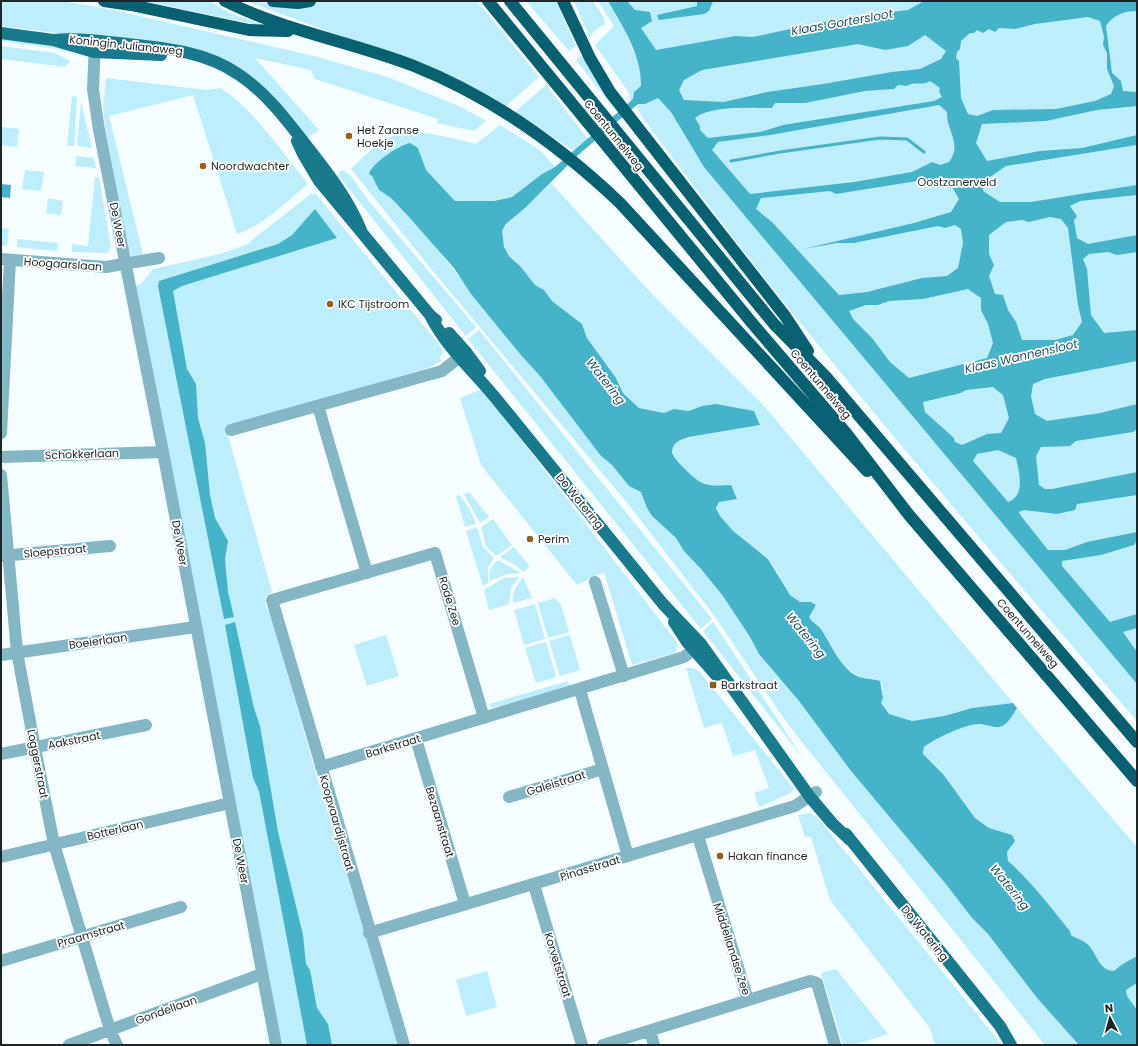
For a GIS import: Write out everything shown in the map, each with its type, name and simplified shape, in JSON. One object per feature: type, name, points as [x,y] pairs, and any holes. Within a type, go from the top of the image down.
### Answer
[{"type":"highway","points":[[104,1],[139,6],[249,30],[301,31]]},
{"type":"highway","points":[[225,1],[263,19],[413,66],[458,86],[500,109],[534,131],[583,169],[620,203],[836,440],[909,515]]},
{"type":"highway","points":[[273,1],[298,3],[310,1]]},
{"type":"highway","name":"Coentunnelweg","points":[[488,1],[752,323],[846,433],[909,515],[1137,781]]},
{"type":"highway","name":"Coentunnelweg","points":[[510,1],[770,318],[826,377],[1137,742]]},
{"type":"highway","points":[[563,1],[590,58],[610,92],[785,316],[826,377]]},
{"type":"main road","name":"Koningin Julianaweg","points":[[1,33],[53,40],[94,52],[198,57],[221,64],[239,74],[266,97],[290,124],[324,177]]},
{"type":"main road","name":"Koningin Julianaweg","points":[[53,40],[72,38],[96,40],[190,52],[198,57]]},
{"type":"main road","name":"De Watering","points":[[324,177],[340,189],[361,230],[430,316],[436,327],[463,355],[738,698],[776,749],[790,761],[813,794],[850,840],[1000,1026],[1019,1045]]},
{"type":"main road","name":"De Watering","points":[[1000,1026],[1011,1045]]},
{"type":"street","name":"De Weer","points":[[96,40],[87,84],[99,130],[163,452],[195,628],[276,1045]]},
{"type":"street","name":"Hoogaarslaan","points":[[5,260],[106,267],[159,258]]},
{"type":"street","points":[[1,433],[5,260]]},
{"type":"street","points":[[232,430],[442,371],[463,355]]},
{"type":"street","points":[[318,406],[367,572]]},
{"type":"street","name":"Schokkerlaan","points":[[1,457],[163,452]]},
{"type":"street","name":"Loggerstraat","points":[[1,475],[4,556],[17,652],[54,844],[110,1030],[117,1045]]},
{"type":"street","name":"Sloepstraat","points":[[4,556],[110,546]]},
{"type":"street","name":"Rode Zee","points":[[272,600],[435,553],[484,718]]},
{"type":"street","points":[[596,582],[624,676]]},
{"type":"street","name":"Koopvaardijstraat","points":[[272,600],[369,933],[404,1045]]},
{"type":"street","name":"Boeierlaan","points":[[1,655],[195,628]]},
{"type":"street","name":"Barkstraat","points":[[321,767],[580,690],[684,657],[697,647]]},
{"type":"street","points":[[580,690],[628,856]]},
{"type":"street","name":"Aakstraat","points":[[1,754],[146,725]]},
{"type":"street","name":"Bezaanstraat","points":[[416,739],[464,904]]},
{"type":"street","name":"Galeistraat","points":[[509,798],[603,769]]},
{"type":"street","name":"Pinasstraat","points":[[369,933],[795,806],[813,794]]},
{"type":"street","name":"Botterlaan","points":[[1,857],[230,802]]},
{"type":"street","name":"Middellandse Zee","points":[[698,836],[748,1000],[810,981],[817,983],[835,1045]]},
{"type":"street","name":"Korvetstraat","points":[[534,885],[582,1045]]},
{"type":"street","name":"Praamstraat","points":[[1,961],[181,907]]},
{"type":"street","name":"Gondellaan","points":[[70,1045],[262,974]]},
{"type":"street","points":[[603,1045],[748,1000]]},
{"type":"street","points":[[650,1031],[654,1045]]},
{"type":"green space","points":[[1,1],[63,1],[113,10],[318,57],[390,78],[461,107],[486,121],[474,131],[437,123],[438,119],[315,79],[311,70],[255,58],[319,130],[305,139],[237,67],[72,35],[1,26]]},
{"type":"green space","points":[[145,1],[210,1],[227,12],[271,28]]},
{"type":"green space","points":[[246,1],[301,6],[321,1],[477,1],[539,77],[505,107],[376,49]]},
{"type":"green space","points":[[526,1],[556,1],[576,46],[569,51]]},
{"type":"green space","points":[[574,1],[593,1],[604,18],[605,25],[602,25],[589,36]]},
{"type":"green space","name":"Oostzanerveld","points":[[598,1],[608,1],[625,31],[634,53],[634,46],[610,1],[1137,1],[1137,672],[902,400],[1137,684],[1137,721],[937,488],[797,319],[707,204],[642,117],[637,106],[635,106],[628,97],[630,94],[595,45],[614,26]]},
{"type":"green space","points":[[1,38],[68,49],[66,52],[59,49],[1,41]]},
{"type":"green space","points":[[1,46],[55,53],[70,61],[65,67],[1,59]]},
{"type":"green space","points":[[582,55],[616,111],[576,60]]},
{"type":"green space","points":[[106,78],[207,90],[221,88],[246,108],[257,120],[308,184],[266,219],[237,234],[193,95],[109,116],[144,258],[132,257],[129,251],[106,133],[103,107]]},
{"type":"green space","points":[[546,85],[588,139],[574,151],[515,112]]},
{"type":"green space","points":[[72,96],[77,97],[74,146],[67,146]]},
{"type":"green space","points":[[81,102],[92,148],[77,146]]},
{"type":"green space","points":[[500,125],[541,151],[555,167],[542,174],[512,197],[494,201],[455,201],[426,170],[418,148],[399,147],[376,163],[372,176],[379,190],[391,198],[431,241],[520,354],[540,375],[601,456],[612,465],[620,475],[641,492],[647,508],[652,516],[676,538],[723,596],[750,637],[759,654],[799,701],[851,771],[945,883],[972,918],[988,934],[1037,998],[1079,1045],[1045,1045],[798,737],[716,618],[629,505],[437,276],[351,169],[380,143],[400,133],[426,133],[476,144]]},
{"type":"green space","points":[[1,127],[19,129],[17,147],[1,145]]},
{"type":"green space","points":[[76,156],[94,158],[96,168],[75,166]]},
{"type":"green space","points":[[25,170],[44,172],[41,191],[22,189]]},
{"type":"green space","points":[[341,170],[350,175],[368,200],[476,327],[466,336],[338,175]]},
{"type":"green space","points":[[95,177],[99,177],[111,247],[107,253],[72,252],[72,244],[88,246]]},
{"type":"green space","points":[[551,183],[652,294],[765,407],[1013,703],[972,708],[944,716],[912,721],[889,714],[880,703],[883,698],[882,684],[859,677],[844,665],[819,628],[809,617],[816,605],[796,600],[786,589],[767,557],[749,545],[734,532],[721,517],[717,505],[731,485],[710,485],[700,482],[682,466],[672,453],[673,446],[675,444],[680,440],[689,437],[760,425],[754,411],[702,406],[689,411],[674,409],[664,413],[639,408],[623,392],[616,378],[587,338],[582,324],[552,301],[544,290],[535,285],[521,267],[506,252],[502,239],[502,231],[506,225]]},
{"type":"green space","points":[[312,193],[313,195],[315,193],[441,347],[443,353],[440,357],[441,361],[428,368],[226,428],[272,592],[265,597],[266,608],[270,612],[315,771],[399,1045],[280,1045],[135,285],[141,284],[153,269],[220,254],[249,244],[252,240]]},
{"type":"green space","points":[[48,198],[63,201],[61,215],[46,213]]},
{"type":"green space","points":[[1,228],[9,229],[7,246],[1,245]]},
{"type":"green space","points":[[17,239],[58,243],[57,251],[17,247]]},
{"type":"green space","points":[[479,330],[712,619],[701,629],[468,339]]},
{"type":"green space","points":[[482,389],[676,641],[678,647],[675,653],[632,665],[604,572],[577,585],[481,465],[460,398]]},
{"type":"green space","points":[[469,492],[489,517],[480,523],[464,494]]},
{"type":"green space","points":[[460,495],[470,510],[476,524],[465,527],[456,496]]},
{"type":"green space","points":[[493,519],[512,545],[496,556],[486,546],[481,527]]},
{"type":"green space","points":[[477,527],[483,547],[494,558],[488,567],[488,583],[483,586],[466,531]]},
{"type":"green space","points":[[514,547],[530,567],[523,572],[517,566],[500,557]]},
{"type":"green space","points":[[498,560],[521,573],[507,574],[490,581],[491,570],[493,565]]},
{"type":"green space","points":[[519,577],[511,588],[509,604],[489,610],[484,590],[504,578]]},
{"type":"green space","points":[[523,577],[532,598],[513,603],[514,592]]},
{"type":"green space","points":[[555,598],[561,605],[569,632],[548,638],[538,603]]},
{"type":"green space","points":[[535,604],[545,639],[524,645],[514,610]]},
{"type":"green space","points":[[713,622],[803,758],[703,631]]},
{"type":"green space","points":[[386,635],[399,676],[367,686],[354,645]]},
{"type":"green space","points":[[570,635],[580,670],[560,676],[549,641]]},
{"type":"green space","points":[[546,642],[556,677],[536,683],[525,648]]},
{"type":"green space","points":[[686,668],[693,668],[699,671],[794,789],[791,793],[759,807],[754,793],[769,788],[755,750],[733,756],[722,723],[704,728]]},
{"type":"green space","points":[[568,681],[570,688],[501,709],[499,706],[493,708],[489,704]]},
{"type":"green space","points":[[1017,708],[1137,847],[1137,956],[1121,965],[1114,971],[1102,966],[1090,947],[1071,935],[1070,931],[1025,877],[1008,861],[1007,851],[1012,847],[975,818],[943,774],[923,754],[924,747],[943,736],[966,726],[984,724],[995,728],[1011,717]]},
{"type":"green space","points":[[809,813],[817,817],[1002,1045],[935,1045],[930,1028],[830,900],[811,837],[805,837],[798,815]]},
{"type":"green space","points":[[836,969],[888,1034],[854,1045],[843,1045],[821,973]]},
{"type":"green space","points":[[487,971],[497,1007],[466,1016],[456,980]]},
{"type":"green space","points":[[1137,983],[1137,1010],[1127,996],[1126,990]]},
{"type":"water","points":[[608,1],[627,1],[635,10],[650,12],[652,21],[641,28],[656,50],[735,36],[753,37],[848,17],[908,10],[924,1],[1137,1],[1137,11],[1119,14],[1115,16],[1106,26],[1112,73],[1121,81],[1123,91],[1137,92],[1137,106],[1097,110],[1046,121],[982,124],[976,143],[987,161],[1040,151],[1082,148],[1137,135],[1137,145],[1006,166],[983,182],[983,191],[1000,202],[1031,202],[1137,185],[1137,195],[1080,201],[1070,206],[1077,216],[1074,221],[1077,238],[1088,244],[1137,235],[1137,252],[1117,255],[1108,252],[1089,254],[1083,259],[1087,269],[1091,315],[1104,333],[1137,330],[1137,361],[1045,379],[1033,384],[1031,396],[1035,414],[1047,421],[1100,413],[1137,404],[1137,429],[1133,432],[1076,441],[1070,446],[1041,447],[1036,456],[1039,485],[1045,489],[1052,489],[1137,472],[1137,495],[1077,504],[1075,510],[1057,514],[1024,510],[1019,512],[1048,550],[1065,550],[1087,542],[1137,532],[1137,540],[1134,545],[1101,555],[1062,561],[1062,566],[1110,622],[1137,614],[1137,628],[1123,632],[1137,652],[1137,684],[704,167],[671,112],[658,98],[645,104],[638,104],[578,155],[525,208],[506,224],[502,231],[504,247],[509,256],[521,267],[535,285],[544,290],[552,301],[582,324],[587,338],[616,378],[623,393],[639,408],[664,413],[674,409],[689,411],[702,406],[716,404],[754,411],[760,425],[689,437],[680,440],[675,444],[672,449],[672,453],[682,466],[700,482],[710,485],[731,485],[737,499],[719,502],[716,508],[720,516],[733,531],[768,559],[790,595],[800,602],[811,602],[816,605],[809,617],[820,628],[836,655],[846,668],[859,677],[880,681],[883,698],[881,703],[889,714],[912,721],[944,716],[972,708],[1013,703],[1017,708],[1010,720],[1004,725],[998,727],[980,724],[967,726],[943,736],[924,747],[923,754],[943,774],[975,818],[989,828],[1012,835],[1015,841],[1007,852],[1008,861],[1025,877],[1070,931],[1071,935],[1088,945],[1102,966],[1114,971],[1121,965],[1137,956],[1137,983],[1126,990],[1127,996],[1137,1010],[1137,1045],[1079,1045],[1037,998],[988,934],[972,918],[945,883],[851,771],[799,701],[759,654],[750,637],[723,596],[684,551],[676,538],[652,516],[647,508],[641,492],[629,486],[612,465],[601,456],[540,376],[471,294],[454,268],[391,198],[379,190],[372,176],[369,174],[375,165],[386,155],[405,144],[410,143],[418,148],[426,170],[455,201],[494,201],[512,197],[542,174],[555,167],[633,99],[634,92],[641,86],[635,53],[625,31]],"holes":[[[1088,17],[1100,21],[1104,37],[1103,45],[1107,53],[1107,69],[1114,86],[1111,94],[1095,101],[1056,109],[993,110],[977,116],[968,114],[961,98],[959,61],[956,58],[957,52],[960,49],[961,41],[970,33],[974,33],[977,30],[983,33],[989,29],[995,32],[999,28],[1015,29],[1035,24]],[[925,35],[946,51],[941,59],[920,69],[767,92],[724,102],[684,100],[679,90],[684,80],[702,70],[858,44],[885,50],[908,46]],[[930,81],[940,88],[939,91],[942,97],[934,101],[783,125],[760,132],[708,138],[700,130],[700,126],[695,118],[702,114],[721,109],[772,108],[775,103],[805,103],[865,91],[894,89],[898,85],[907,86]],[[939,105],[947,112],[947,119],[953,137],[954,149],[953,155],[949,162],[940,165],[932,162],[912,172],[854,182],[750,194],[712,150],[718,142],[770,135]],[[923,180],[950,183],[959,199],[951,212],[914,223],[803,249],[837,243],[854,243],[938,226],[945,228],[955,225],[961,229],[963,243],[958,268],[947,276],[922,278],[867,292],[839,295],[772,222],[756,209],[761,198],[830,191],[836,194]],[[1050,217],[1061,219],[1068,228],[1078,305],[1082,322],[1073,335],[1055,340],[1022,340],[1016,322],[1008,310],[1003,295],[995,294],[989,276],[994,265],[989,254],[989,235],[1006,222],[1022,220],[1029,222]],[[968,289],[981,298],[981,310],[988,324],[993,343],[987,358],[909,378],[890,362],[872,338],[853,319],[849,311],[866,305],[878,305],[889,301],[923,299]],[[993,387],[1003,395],[1009,418],[1001,433],[987,434],[962,445],[955,442],[954,438],[925,412],[923,402],[961,393],[966,390]],[[998,450],[1016,458],[1020,476],[1019,489],[1014,499],[1008,502],[973,461],[977,454]]]},
{"type":"water","points":[[697,1],[713,1],[709,11],[704,14],[659,20],[657,15],[697,6]]},
{"type":"water","points":[[1,184],[11,185],[10,198],[1,197]]},
{"type":"water","points":[[315,209],[337,238],[182,286],[173,291],[187,369],[196,384],[198,418],[205,443],[210,495],[215,518],[228,541],[225,559],[228,592],[234,617],[224,619],[158,286],[159,281],[278,244],[292,235]]},
{"type":"water","points":[[235,622],[254,708],[260,726],[278,832],[303,935],[306,964],[310,970],[317,1008],[328,1024],[332,1045],[307,1045],[259,791],[253,778],[225,625]]},
{"type":"waterway","points":[[731,161],[780,152],[880,138],[907,139],[924,152]]},
{"type":"place","name":"Het Zaanse Hoekje","points":[[349,136]]},
{"type":"place","name":"Noordwachter","points":[[203,166]]},
{"type":"place","name":"IKC Tijstroom","points":[[330,304]]},
{"type":"place","name":"Perim","points":[[530,539]]},
{"type":"place","name":"Barkstraat","points":[[713,685]]},
{"type":"place","name":"Hakan finance","points":[[720,856]]},
{"type":"water label","name":"Klaas Gortersloot","points":[[842,22]]},
{"type":"water label","name":"Klaas Wannensloot","points":[[1021,356]]},
{"type":"water label","name":"Watering","points":[[606,381]]},
{"type":"water label","name":"Watering","points":[[806,635]]},
{"type":"water label","name":"Watering","points":[[1010,887]]}]
